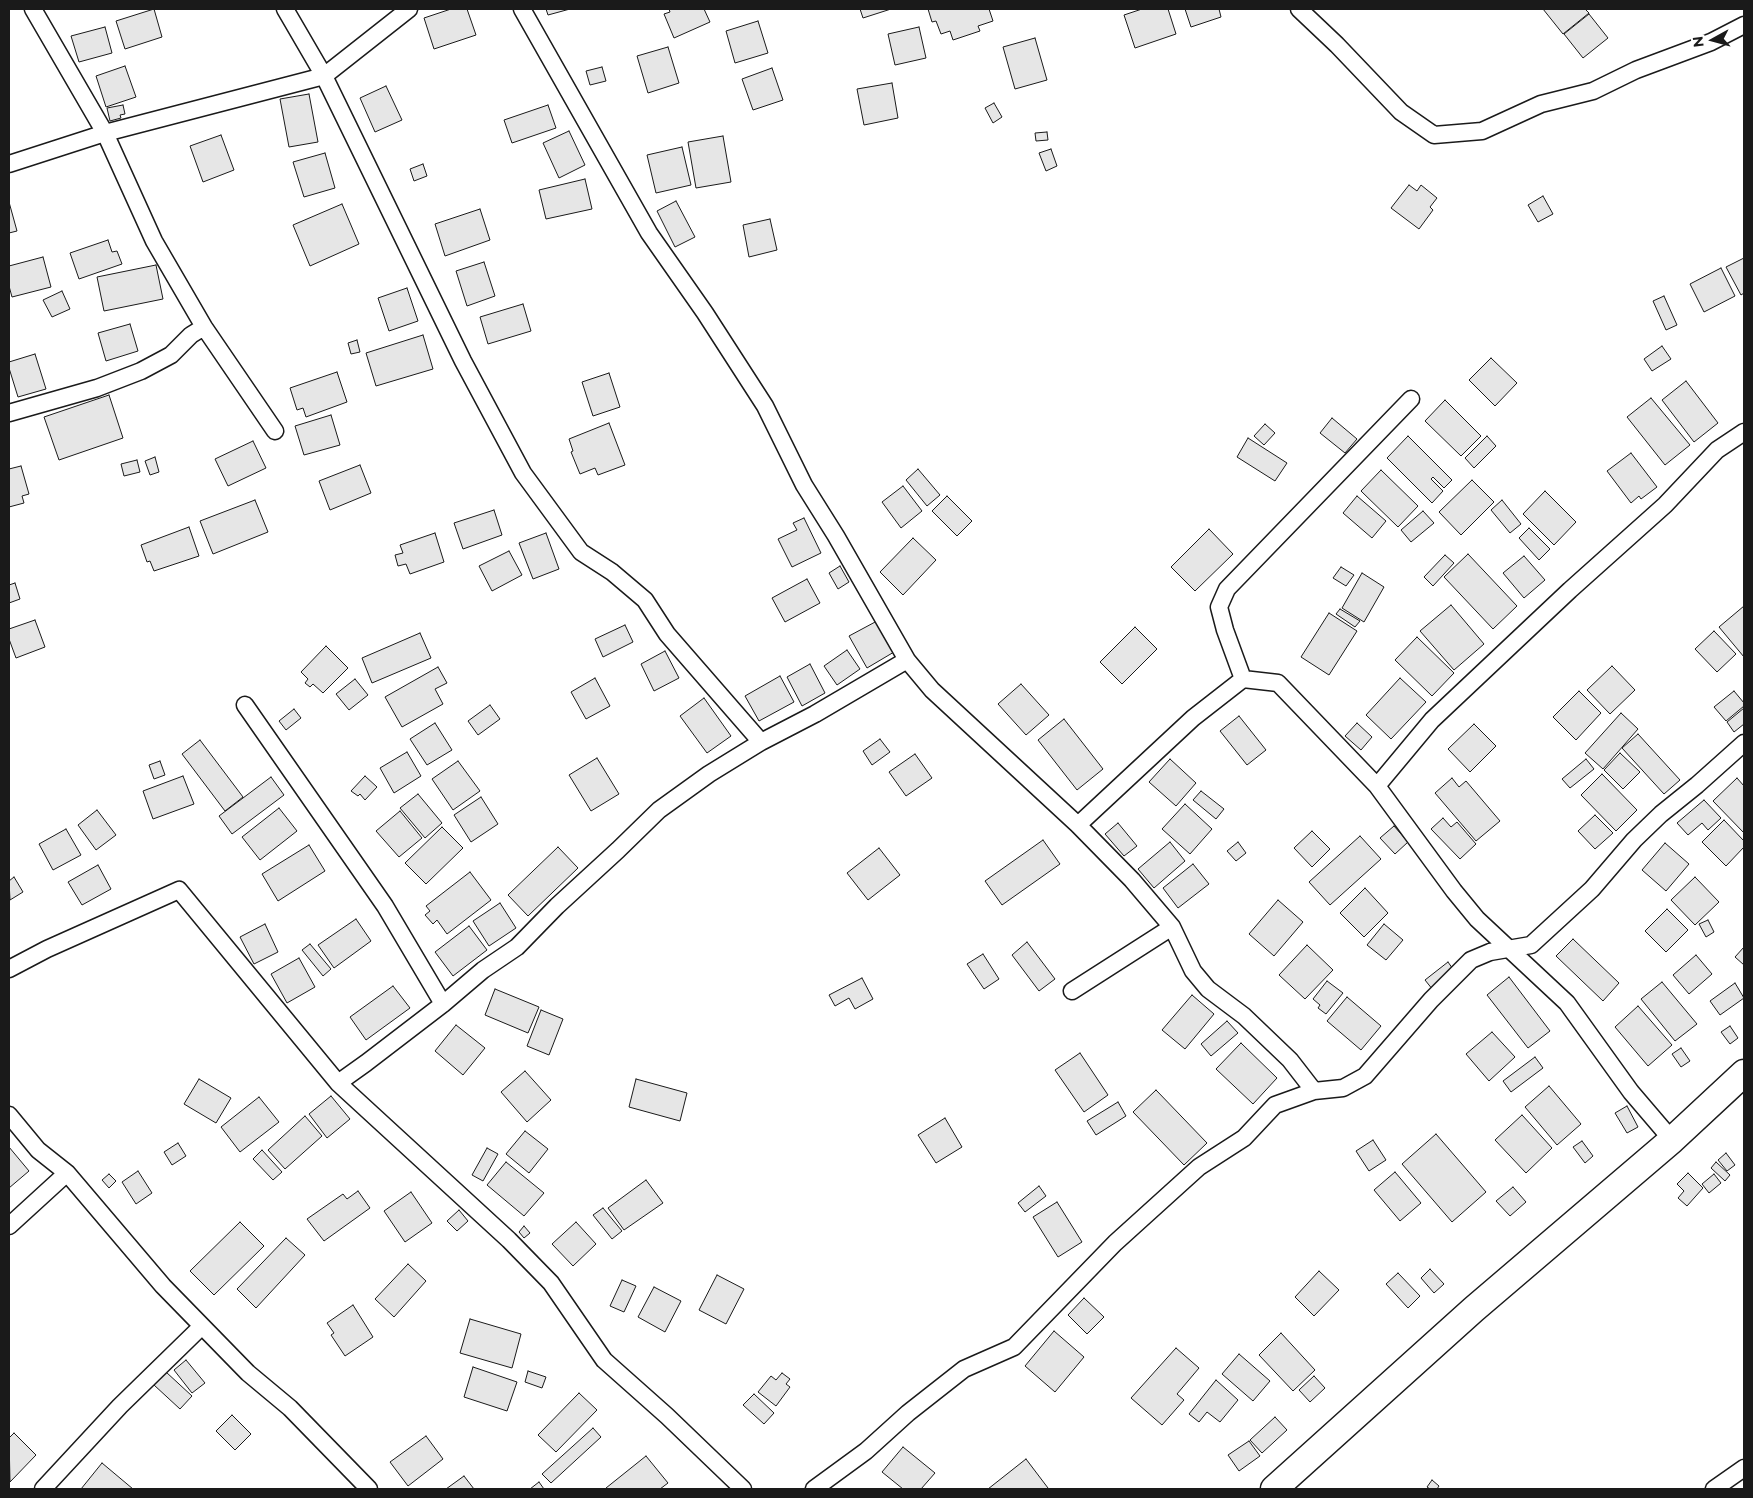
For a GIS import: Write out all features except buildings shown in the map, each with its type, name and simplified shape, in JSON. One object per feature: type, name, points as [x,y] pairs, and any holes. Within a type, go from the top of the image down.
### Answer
[{"type":"main road","points":[[1274,1489],[1474,1310],[1672,1140],[1744,1073]]},
{"type":"street","points":[[33,9],[105,133],[154,241],[204,327],[275,431]]},
{"type":"street","points":[[285,9],[324,76],[463,361],[523,473],[581,552],[612,572],[645,600],[667,634],[761,742]]},
{"type":"street","points":[[9,164],[105,133],[324,76],[409,9]]},
{"type":"street","points":[[522,9],[648,233],[705,313],[765,406],[804,485],[836,536],[907,660],[932,690],[1078,825],[1132,880],[1172,927],[1193,971],[1208,989],[1244,1016],[1290,1060],[1314,1092]]},
{"type":"street","points":[[1300,9],[1401,112],[1434,135],[1482,131],[1541,104],[1593,91],[1636,70],[1711,42],[1744,25]]},
{"type":"street","points":[[9,413],[98,388],[141,371],[171,355],[191,335],[204,327]]},
{"type":"street","points":[[1243,679],[1225,630],[1219,607],[1227,589],[1411,399]]},
{"type":"street","points":[[1377,786],[1432,720],[1570,590],[1665,505],[1716,450],[1744,432]]},
{"type":"street","points":[[338,1083],[443,1004],[483,970],[518,948],[557,906],[659,810],[709,774],[761,742],[815,714],[907,660]]},
{"type":"street","points":[[1078,825],[1193,718],[1243,679],[1278,683],[1377,786],[1454,891],[1477,919],[1566,1003],[1631,1092],[1672,1140]]},
{"type":"street","points":[[245,705],[385,906],[443,1004]]},
{"type":"street","points":[[814,1489],[866,1451],[908,1413],[964,1369],[1014,1347],[1115,1243],[1199,1167],[1244,1138],[1275,1105],[1314,1092],[1343,1088],[1365,1076],[1431,1000],[1471,960],[1490,952],[1531,945],[1592,888],[1634,840],[1661,814],[1698,785],[1744,743]]},
{"type":"street","points":[[9,969],[47,949],[179,890],[338,1083],[509,1240],[551,1283],[604,1360],[667,1416],[743,1489]]},
{"type":"street","points":[[1072,991],[1172,927]]},
{"type":"street","points":[[9,1115],[38,1150],[67,1173],[163,1286],[248,1373],[290,1408],[369,1489]]},
{"type":"street","points":[[9,1226],[67,1173]]},
{"type":"street","points":[[42,1489],[120,1406],[202,1326]]},
{"type":"street","points":[[1714,1489],[1744,1468]]}]
